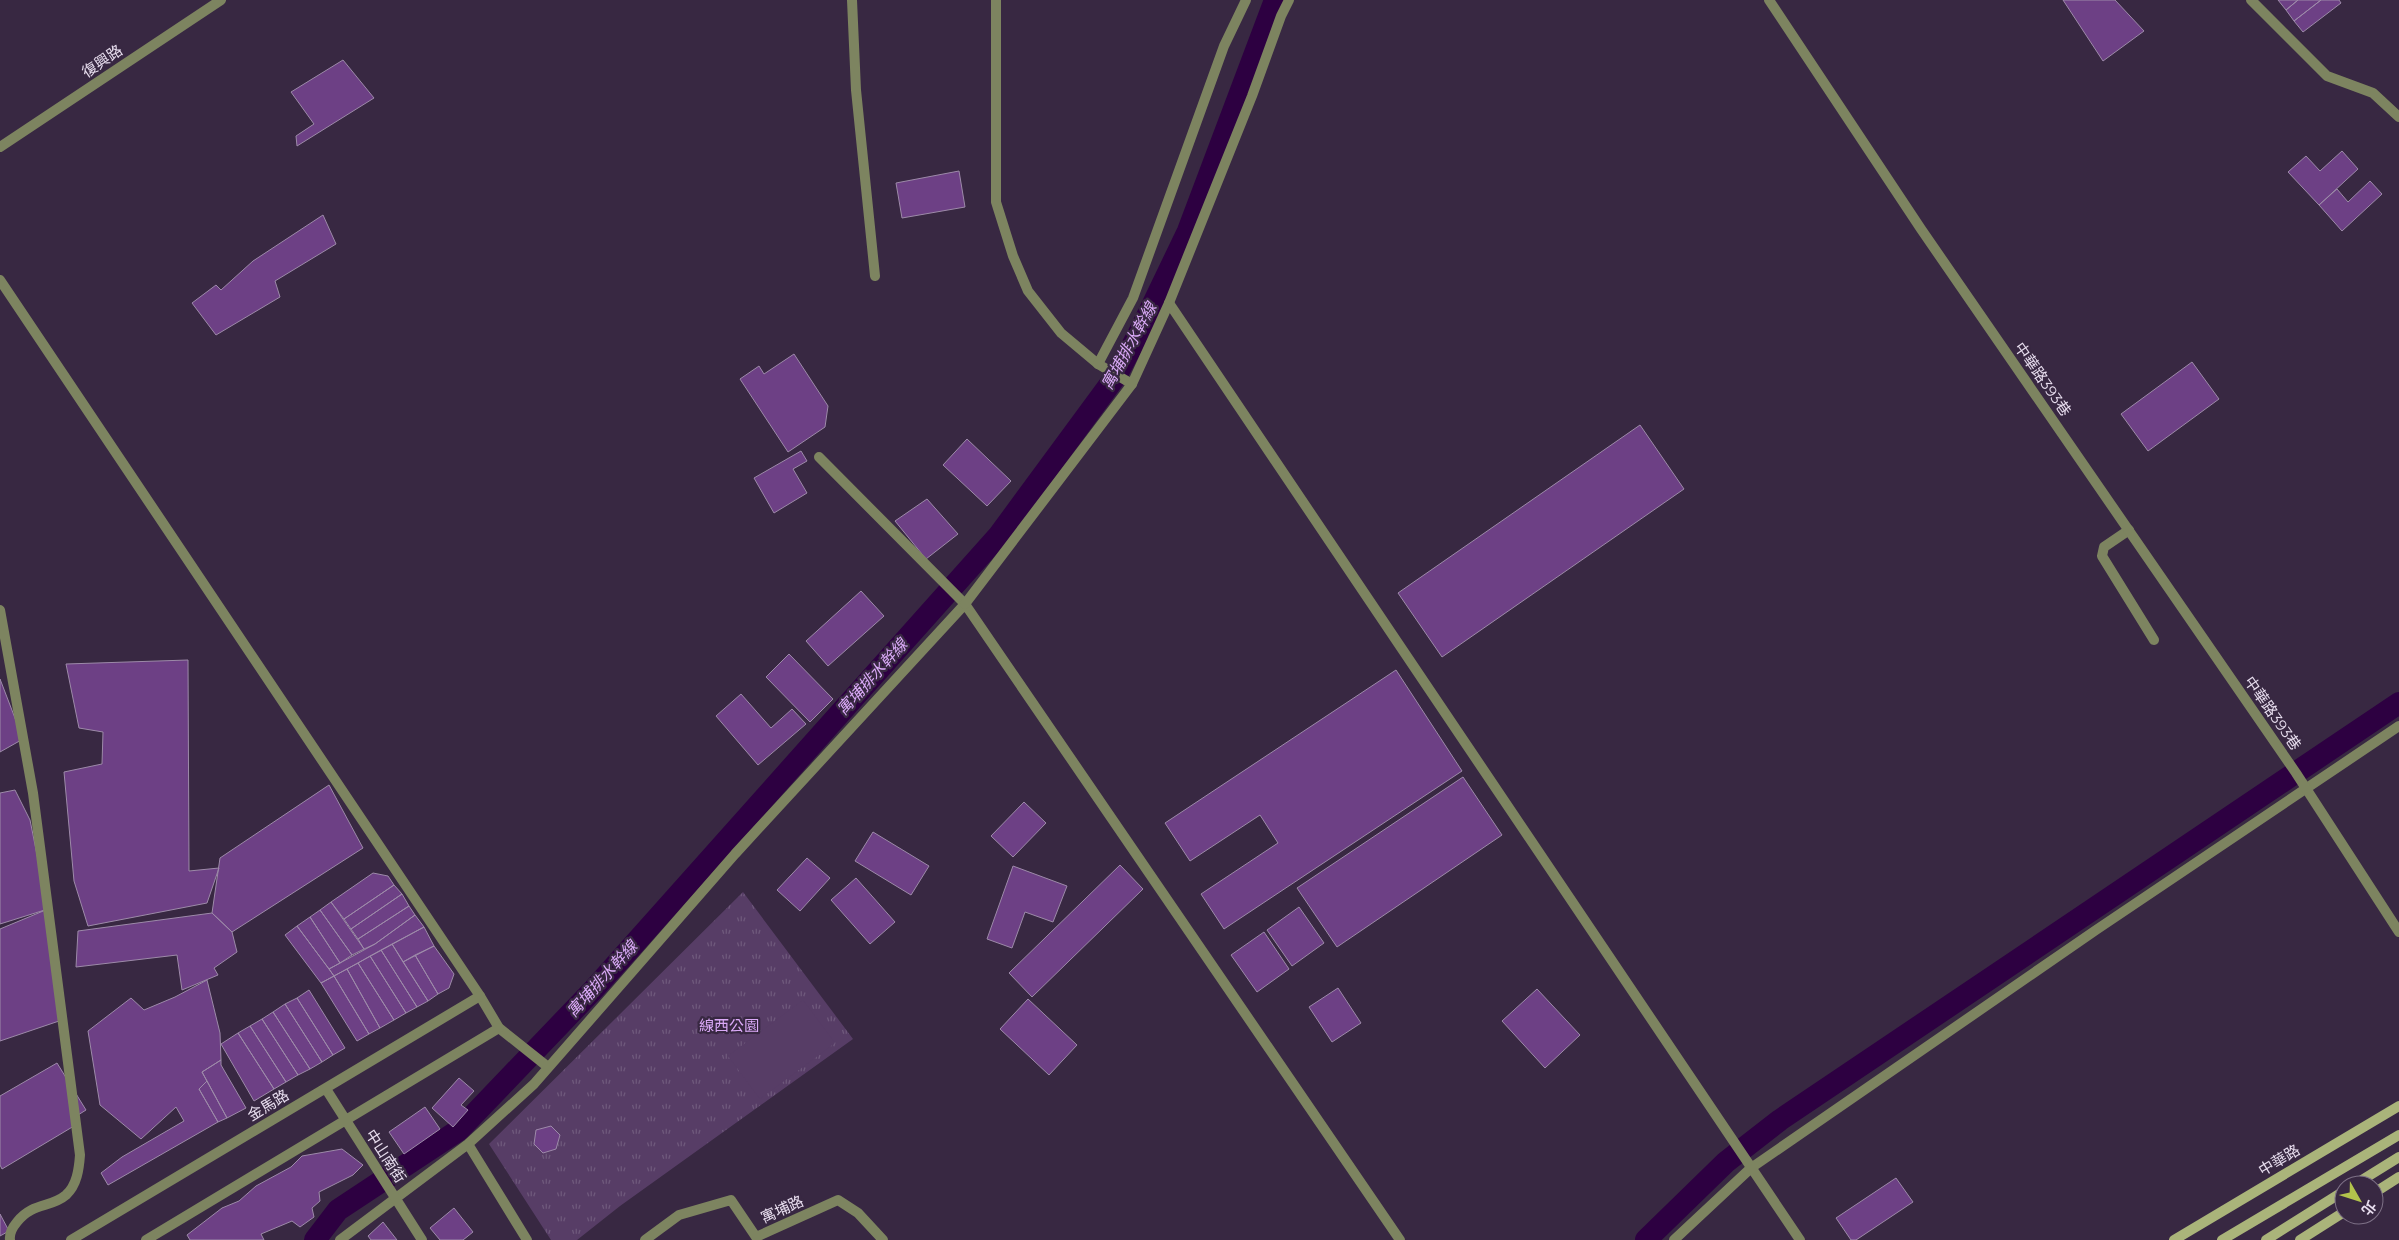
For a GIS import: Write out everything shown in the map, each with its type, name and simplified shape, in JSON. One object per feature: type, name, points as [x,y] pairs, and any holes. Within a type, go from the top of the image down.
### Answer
[{"type":"main road","name":"中華路","points":[[2174,1240],[2399,1106]]},
{"type":"main road","points":[[2222,1240],[2399,1134]]},
{"type":"main road","points":[[2370,1175],[2399,1157]]},
{"type":"main road","points":[[2384,1187],[2399,1177]]},
{"type":"main road","points":[[2266,1240],[2334,1198]]},
{"type":"main road","points":[[2300,1240],[2334,1218]]},
{"type":"street","name":"復興路","points":[[0,147],[221,0]]},
{"type":"street","points":[[852,0],[856,90],[875,276]]},
{"type":"street","points":[[996,0],[996,202],[1013,256],[1028,291],[1061,333],[1098,364],[1132,384]]},
{"type":"street","points":[[1098,364],[1132,298],[1224,46],[1246,0]]},
{"type":"street","points":[[340,1240],[468,1144],[534,1084],[735,854],[965,604],[1132,384],[1169,303],[1252,96],[1281,16],[1289,0]]},
{"type":"street","name":"中華路393巷","points":[[1769,0],[1921,229],[2307,789]]},
{"type":"street","points":[[2252,0],[2326,76],[2373,93],[2399,117]]},
{"type":"street","points":[[0,280],[480,996],[499,1028],[548,1067]]},
{"type":"street","points":[[1169,303],[1800,1240]]},
{"type":"street","points":[[819,457],[965,604],[1400,1240]]},
{"type":"street","points":[[2129,530],[2104,547],[2102,556],[2154,640]]},
{"type":"street","points":[[0,610],[4,658],[33,793],[80,1156],[79,1174],[70,1191],[65,1196],[24,1213],[13,1227],[10,1240]]},
{"type":"street","points":[[1674,1240],[1751,1168],[2096,930],[2399,726]]},
{"type":"street","points":[[2307,789],[2399,932]]},
{"type":"street","name":"金馬路","points":[[71,1240],[480,996]]},
{"type":"street","points":[[146,1240],[499,1028]]},
{"type":"street","name":"中山南街","points":[[326,1089],[422,1240]]},
{"type":"street","points":[[468,1144],[526,1240]]},
{"type":"street","name":"寓埔路","points":[[645,1240],[679,1215],[731,1200],[756,1237],[838,1200],[858,1213],[883,1240]]},
{"type":"green space","name":"線西公園","points":[[743,892],[853,1039],[620,1206],[577,1240],[551,1240],[489,1144]]},
{"type":"green space","points":[[803,1000],[835,1043],[760,1099],[728,1056]]},
{"type":"building","points":[[2063,0],[2115,0],[2144,31],[2103,61]]},
{"type":"building","points":[[2278,0],[2298,0],[2286,10]]},
{"type":"building","points":[[2298,0],[2321,0],[2294,21],[2286,10]]},
{"type":"building","points":[[2321,0],[2339,0],[2341,3],[2303,32],[2294,21]]},
{"type":"building","points":[[343,60],[374,98],[297,146],[296,136],[314,124],[291,92]]},
{"type":"building","points":[[2342,151],[2358,169],[2319,205],[2288,172],[2306,156],[2320,171]]},
{"type":"building","points":[[959,171],[965,207],[902,218],[896,183]]},
{"type":"building","points":[[2370,181],[2382,194],[2342,231],[2319,205],[2337,189],[2348,202]]},
{"type":"building","points":[[323,215],[336,244],[275,281],[280,297],[216,335],[192,303],[216,285],[221,290],[253,261]]},
{"type":"building","points":[[794,354],[828,406],[825,427],[788,452],[740,379],[759,366],[764,374]]},
{"type":"building","points":[[2192,362],[2219,399],[2148,451],[2121,414]]},
{"type":"building","points":[[1640,425],[1684,489],[1442,657],[1398,593]]},
{"type":"building","points":[[967,439],[1011,481],[987,506],[943,465]]},
{"type":"building","points":[[801,451],[807,461],[793,469],[807,493],[774,513],[754,478]]},
{"type":"building","points":[[927,499],[958,534],[926,559],[895,521]]},
{"type":"building","points":[[861,591],[884,616],[828,666],[806,641]]},
{"type":"building","points":[[789,654],[833,699],[810,722],[766,677]]},
{"type":"building","points":[[188,660],[189,871],[219,868],[207,903],[88,926],[74,881],[64,772],[102,764],[103,732],[79,728],[66,664]]},
{"type":"building","points":[[1396,670],[1462,771],[1224,929],[1201,894],[1278,843],[1260,815],[1190,861],[1165,823]]},
{"type":"building","points":[[0,679],[23,739],[0,752]]},
{"type":"building","points":[[741,694],[771,728],[792,709],[806,724],[758,765],[716,716]]},
{"type":"building","points":[[1463,777],[1502,835],[1337,947],[1297,888]]},
{"type":"building","points":[[329,785],[363,848],[232,932],[212,913],[220,858]]},
{"type":"building","points":[[15,790],[30,820],[48,909],[0,924],[0,793]]},
{"type":"building","points":[[1024,802],[1046,823],[1013,857],[991,836]]},
{"type":"building","points":[[873,832],[929,866],[911,895],[855,861]]},
{"type":"building","points":[[807,858],[830,878],[800,911],[777,890]]},
{"type":"building","points":[[1120,865],[1143,889],[1032,997],[1009,973]]},
{"type":"building","points":[[1013,866],[1067,886],[1053,922],[1025,912],[1012,948],[987,939]]},
{"type":"building","points":[[373,873],[388,876],[394,885],[344,919],[331,902]]},
{"type":"building","points":[[856,878],[895,922],[870,944],[831,900]]},
{"type":"building","points":[[394,885],[402,894],[351,929],[344,919]]},
{"type":"building","points":[[402,894],[409,906],[358,939],[351,929]]},
{"type":"building","points":[[331,902],[364,949],[352,955],[320,910]]},
{"type":"building","points":[[409,906],[415,915],[375,944],[364,949],[358,939]]},
{"type":"building","points":[[1299,907],[1324,943],[1292,966],[1267,930]]},
{"type":"building","points":[[48,909],[62,1020],[0,1041],[0,929]]},
{"type":"building","points":[[320,910],[352,955],[340,963],[310,917]]},
{"type":"building","points":[[212,913],[232,932],[237,952],[214,968],[218,975],[182,990],[177,955],[76,967],[78,931]]},
{"type":"building","points":[[415,915],[424,927],[334,976],[329,969],[375,944]]},
{"type":"building","points":[[310,917],[340,963],[329,969],[297,926]]},
{"type":"building","points":[[297,926],[334,976],[321,983],[285,935]]},
{"type":"building","points":[[424,927],[434,946],[403,962],[392,944]]},
{"type":"building","points":[[1264,932],[1289,969],[1257,992],[1231,955]]},
{"type":"building","points":[[392,944],[428,1001],[417,1007],[381,950]]},
{"type":"building","points":[[434,946],[454,974],[449,988],[438,994],[415,955]]},
{"type":"building","points":[[381,950],[417,1007],[406,1013],[370,956]]},
{"type":"building","points":[[415,955],[438,994],[428,1001],[403,962]]},
{"type":"building","points":[[370,956],[406,1013],[394,1020],[358,963]]},
{"type":"building","points":[[358,963],[394,1020],[380,1028],[347,969]]},
{"type":"building","points":[[347,969],[380,1028],[369,1034],[334,976]]},
{"type":"building","points":[[334,976],[369,1034],[357,1041],[321,983]]},
{"type":"building","points":[[207,980],[220,1033],[221,1060],[202,1072],[207,1081],[199,1089],[218,1122],[108,1185],[101,1173],[122,1157],[184,1121],[176,1107],[141,1139],[100,1105],[88,1031],[131,998],[144,1010],[175,997]]},
{"type":"building","points":[[1338,988],[1361,1023],[1332,1042],[1309,1007]]},
{"type":"building","points":[[1537,989],[1580,1035],[1545,1068],[1502,1021]]},
{"type":"building","points":[[309,990],[345,1048],[333,1055],[297,998]]},
{"type":"building","points":[[297,998],[333,1055],[322,1062],[285,1004]]},
{"type":"building","points":[[1028,999],[1077,1045],[1049,1075],[1000,1029]]},
{"type":"building","points":[[285,1004],[322,1062],[310,1069],[273,1012]]},
{"type":"building","points":[[273,1012],[310,1069],[298,1075],[262,1019]]},
{"type":"building","points":[[262,1019],[298,1075],[286,1082],[250,1026]]},
{"type":"building","points":[[250,1026],[286,1082],[274,1089],[238,1033]]},
{"type":"building","points":[[238,1033],[274,1089],[254,1101],[221,1044]]},
{"type":"building","points":[[221,1060],[221,1065],[246,1108],[227,1118],[202,1072]]},
{"type":"building","points":[[57,1063],[86,1110],[78,1115],[79,1123],[2,1169],[0,1165],[0,1096]]},
{"type":"building","points":[[459,1078],[474,1091],[461,1105],[468,1110],[453,1127],[432,1108]]},
{"type":"building","points":[[207,1081],[227,1118],[218,1122],[199,1089]]},
{"type":"building","points":[[425,1107],[440,1129],[404,1154],[389,1132]]},
{"type":"building","points":[[551,1126],[560,1135],[556,1149],[543,1153],[534,1144],[536,1130]]},
{"type":"building","points":[[342,1149],[363,1165],[353,1175],[319,1192],[320,1201],[312,1208],[314,1217],[300,1227],[292,1221],[261,1234],[264,1240],[190,1240],[187,1235],[222,1208],[239,1201],[256,1186],[291,1167],[302,1156]]},
{"type":"building","points":[[1896,1178],[1913,1202],[1856,1240],[1851,1240],[1836,1218]]},
{"type":"building","points":[[454,1208],[473,1232],[463,1240],[440,1240],[430,1228]]},
{"type":"building","points":[[0,1214],[9,1231],[0,1236]]},
{"type":"building","points":[[383,1222],[397,1240],[371,1240],[368,1236]]},
{"type":"waterway","name":"寓埔排水幹線","points":[[315,1240],[338,1210],[459,1130],[594,989],[999,535],[1116,376],[1139,333],[1188,231],[1275,0]]},
{"type":"waterway","points":[[1646,1240],[1726,1162],[1780,1120],[2399,703]]}]
